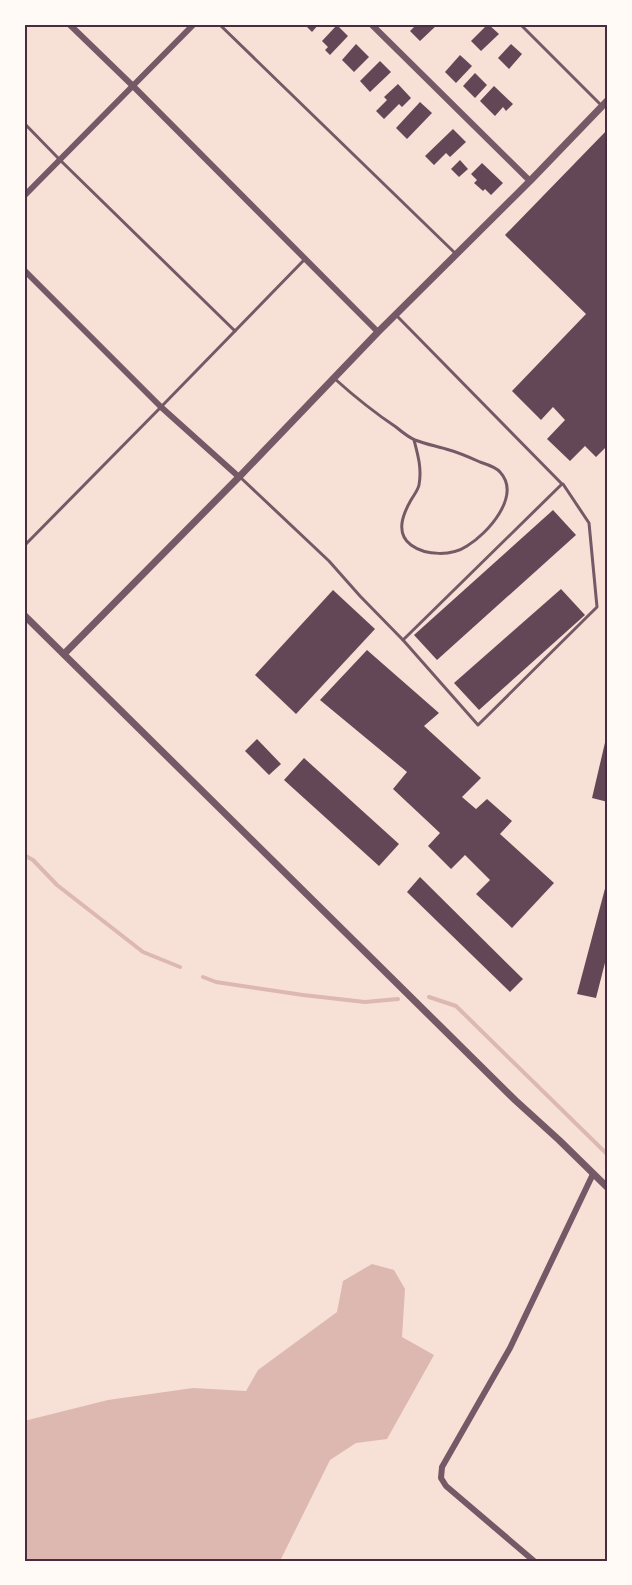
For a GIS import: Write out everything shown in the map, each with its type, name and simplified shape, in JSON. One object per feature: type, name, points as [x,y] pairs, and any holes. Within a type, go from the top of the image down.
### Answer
[{"type":"street","points":[[69,24],[378,332]]},
{"type":"street","points":[[24,196],[194,24]]},
{"type":"street","points":[[371,24],[530,181]]},
{"type":"street","points":[[64,654],[605,103]]},
{"type":"street","points":[[24,270],[161,407],[239,477]]},
{"type":"street","points":[[24,615],[499,1085],[608,1188]]},
{"type":"street","points":[[534,1561],[446,1486],[441,1478],[442,1467],[510,1348],[593,1174]]},
{"type":"lane","points":[[219,24],[456,254]]},
{"type":"lane","points":[[520,24],[605,103]]},
{"type":"lane","points":[[24,123],[235,331]]},
{"type":"lane","points":[[24,546],[305,258]]},
{"type":"lane","points":[[239,477],[329,561],[478,725],[597,607],[589,523],[562,484],[396,314]]},
{"type":"lane","points":[[334,378],[360,402],[414,440],[448,449],[500,471],[508,496],[505,506],[480,536],[466,548],[440,555],[423,551],[410,545],[401,532],[401,520],[419,487],[421,465],[414,440]]},
{"type":"lane","points":[[403,640],[562,484]]},
{"type":"shaded area","points":[[372,1264],[394,1270],[405,1289],[402,1337],[434,1355],[387,1439],[356,1443],[330,1460],[280,1561],[24,1561],[24,1421],[108,1400],[193,1388],[246,1391],[258,1370],[337,1312],[343,1281]]},
{"type":"building","points":[[304,24],[319,24],[312,32]]},
{"type":"building","points":[[415,24],[438,24],[420,41],[410,31]]},
{"type":"building","points":[[488,24],[499,34],[481,51],[471,41]]},
{"type":"building","points":[[337,25],[348,36],[330,55],[325,50],[328,47],[322,41]]},
{"type":"building","points":[[356,44],[369,57],[354,72],[342,60]]},
{"type":"building","points":[[511,44],[522,54],[509,69],[498,58]]},
{"type":"building","points":[[460,55],[472,66],[456,83],[445,72]]},
{"type":"building","points":[[380,61],[391,72],[370,92],[360,81]]},
{"type":"building","points":[[475,73],[487,85],[475,98],[463,86]]},
{"type":"building","points":[[398,84],[411,98],[402,107],[399,104],[384,119],[376,111],[387,100],[384,97]]},
{"type":"building","points":[[494,86],[513,104],[506,111],[503,107],[495,116],[480,101]]},
{"type":"building","points":[[420,102],[432,113],[407,139],[396,128]]},
{"type":"building","points":[[453,129],[466,142],[450,157],[446,153],[434,165],[425,156]]},
{"type":"building","points":[[608,129],[608,445],[596,457],[585,446],[570,461],[547,439],[565,420],[553,407],[541,420],[512,391],[586,314],[505,235]]},
{"type":"building","points":[[460,160],[468,169],[459,177],[451,169]]},
{"type":"building","points":[[482,163],[503,183],[491,195],[474,183],[477,180],[471,174]]},
{"type":"building","points":[[553,510],[576,535],[437,660],[414,635]]},
{"type":"building","points":[[561,589],[585,615],[479,710],[454,683]]},
{"type":"building","points":[[333,590],[375,629],[296,714],[255,675]]},
{"type":"building","points":[[367,650],[439,713],[424,726],[481,778],[462,797],[476,809],[487,799],[512,821],[500,834],[554,883],[512,928],[476,894],[490,880],[465,855],[451,869],[428,846],[440,833],[393,789],[407,772],[320,700]]},
{"type":"building","points":[[608,734],[608,802],[592,798]]},
{"type":"building","points":[[257,739],[281,764],[269,775],[245,751]]},
{"type":"building","points":[[304,758],[399,844],[379,866],[284,780]]},
{"type":"building","points":[[420,877],[523,979],[510,992],[407,892]]},
{"type":"building","points":[[607,881],[608,951],[596,998],[577,994]]},
{"type":"waterway","points":[[24,855],[33,860],[57,885],[143,952],[180,967]]},
{"type":"waterway","points":[[203,977],[216,982],[365,1002],[398,999]]},
{"type":"waterway","points":[[429,997],[456,1006],[608,1155]]}]
